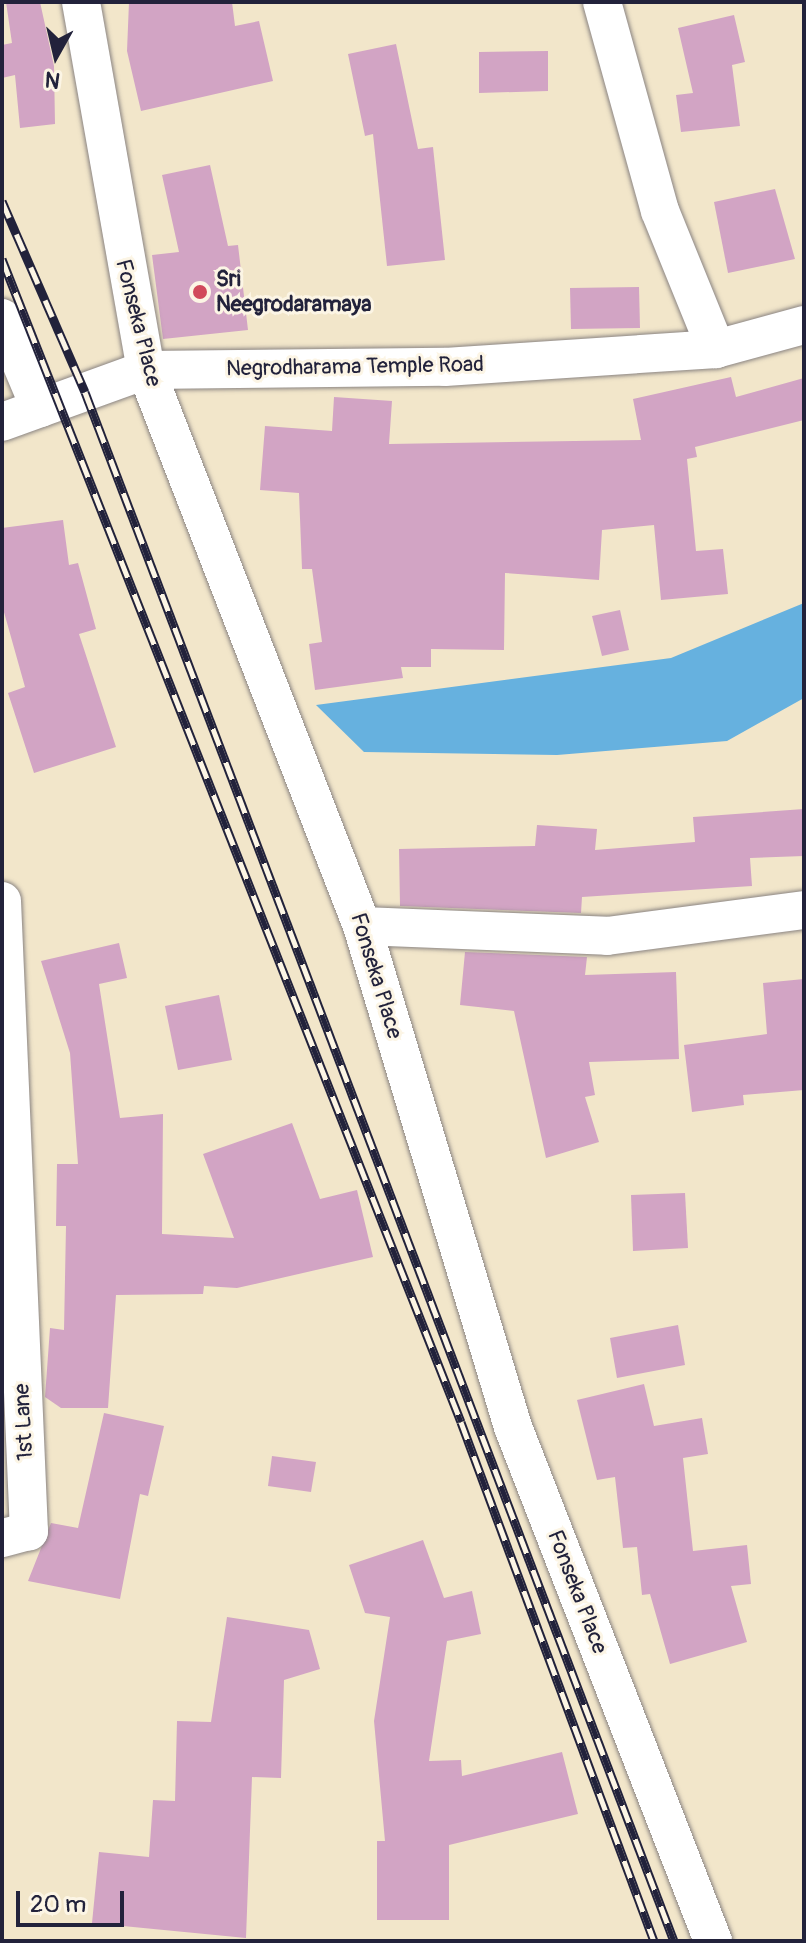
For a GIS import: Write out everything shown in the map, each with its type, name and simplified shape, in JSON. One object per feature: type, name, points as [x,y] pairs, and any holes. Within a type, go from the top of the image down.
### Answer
[{"type":"street","name":"Fonseka Place","points":[[81,2],[146,370],[362,926],[513,1427],[713,1941]]},
{"type":"street","points":[[602,2],[660,211],[716,349]]},
{"type":"street","points":[[2,318],[40,408]]},
{"type":"street","name":"Negrodharama Temple Road","points":[[2,422],[146,370],[445,367],[716,349],[804,325]]},
{"type":"street","name":"1st Lane","points":[[2,901],[29,1531],[2,1538]]},
{"type":"street","points":[[362,926],[607,936],[804,910]]},
{"type":"water","points":[[804,603],[804,698],[727,741],[557,755],[364,752],[316,705],[671,658]]},
{"type":"building","points":[[6,2],[40,2],[54,66],[55,124],[20,128],[15,75],[2,78],[2,45],[12,43]]},
{"type":"building","points":[[129,2],[232,2],[235,26],[259,21],[273,81],[141,111],[127,51]]},
{"type":"building","points":[[734,15],[745,62],[732,65],[740,126],[681,132],[676,95],[693,93],[678,28]]},
{"type":"building","points":[[396,44],[418,149],[433,147],[445,260],[387,266],[373,134],[365,136],[348,54]]},
{"type":"building","points":[[548,51],[548,91],[479,93],[479,52]]},
{"type":"building","name":"Sri Neegrodaramaya","points":[[210,165],[228,246],[238,245],[248,330],[163,339],[152,255],[179,252],[162,175]]},
{"type":"building","points":[[775,189],[795,259],[728,273],[714,202]]},
{"type":"building","points":[[639,287],[640,328],[571,329],[570,288]]},
{"type":"building","points":[[731,377],[736,397],[804,378],[804,420],[695,447],[697,457],[687,459],[696,551],[723,549],[728,594],[661,600],[654,525],[602,530],[599,580],[505,573],[504,650],[431,649],[431,667],[401,667],[403,678],[315,690],[309,644],[322,642],[312,569],[302,569],[299,493],[260,490],[265,426],[332,431],[334,397],[392,401],[389,444],[641,440],[633,399]]},
{"type":"building","points":[[63,520],[69,565],[78,563],[96,629],[79,634],[116,747],[34,773],[8,693],[25,687],[2,605],[2,528]]},
{"type":"building","points":[[620,610],[629,650],[602,656],[592,616]]},
{"type":"building","points":[[804,809],[804,856],[750,858],[752,886],[582,897],[581,913],[400,906],[399,849],[535,846],[537,825],[597,829],[595,850],[695,842],[693,817]]},
{"type":"building","points":[[119,943],[127,978],[99,984],[120,1118],[163,1114],[162,1234],[234,1238],[203,1154],[292,1123],[320,1199],[357,1190],[373,1257],[237,1288],[204,1286],[203,1294],[116,1295],[108,1408],[61,1408],[45,1397],[50,1328],[64,1330],[66,1226],[56,1226],[57,1164],[78,1164],[70,1053],[41,961]]},
{"type":"building","points":[[465,952],[587,957],[585,975],[676,972],[679,1059],[589,1062],[595,1095],[585,1097],[599,1142],[546,1158],[514,1011],[460,1005]]},
{"type":"building","points":[[804,979],[804,1090],[743,1095],[744,1105],[692,1112],[684,1045],[767,1034],[763,983]]},
{"type":"building","points":[[219,995],[232,1060],[178,1070],[165,1006]]},
{"type":"building","points":[[685,1193],[688,1248],[633,1251],[631,1195]]},
{"type":"building","points":[[678,1325],[685,1365],[617,1378],[610,1338]]},
{"type":"building","points":[[644,1384],[654,1426],[702,1418],[708,1454],[683,1458],[693,1551],[747,1545],[751,1584],[731,1586],[747,1642],[670,1664],[650,1594],[642,1595],[637,1547],[623,1548],[615,1477],[597,1480],[577,1400]]},
{"type":"building","points":[[104,1413],[164,1426],[148,1496],[140,1494],[120,1599],[28,1581],[51,1523],[78,1528]]},
{"type":"building","points":[[272,1456],[316,1462],[311,1492],[268,1486]]},
{"type":"building","points":[[423,1540],[444,1598],[472,1591],[481,1634],[447,1641],[429,1761],[461,1760],[462,1776],[562,1752],[578,1814],[449,1845],[449,1920],[377,1920],[377,1841],[385,1841],[374,1721],[390,1617],[365,1613],[349,1565]]},
{"type":"building","points":[[227,1617],[309,1630],[320,1669],[284,1680],[281,1778],[252,1777],[246,1938],[92,1923],[99,1852],[149,1857],[153,1800],[175,1801],[177,1721],[211,1722]]},
{"type":"railway","points":[[2,201],[85,392],[674,1941]]},
{"type":"railway","points":[[2,259],[461,1422],[654,1941]]},
{"type":"place","name":"Sri Neegrodaramaya","points":[[200,292]]}]
